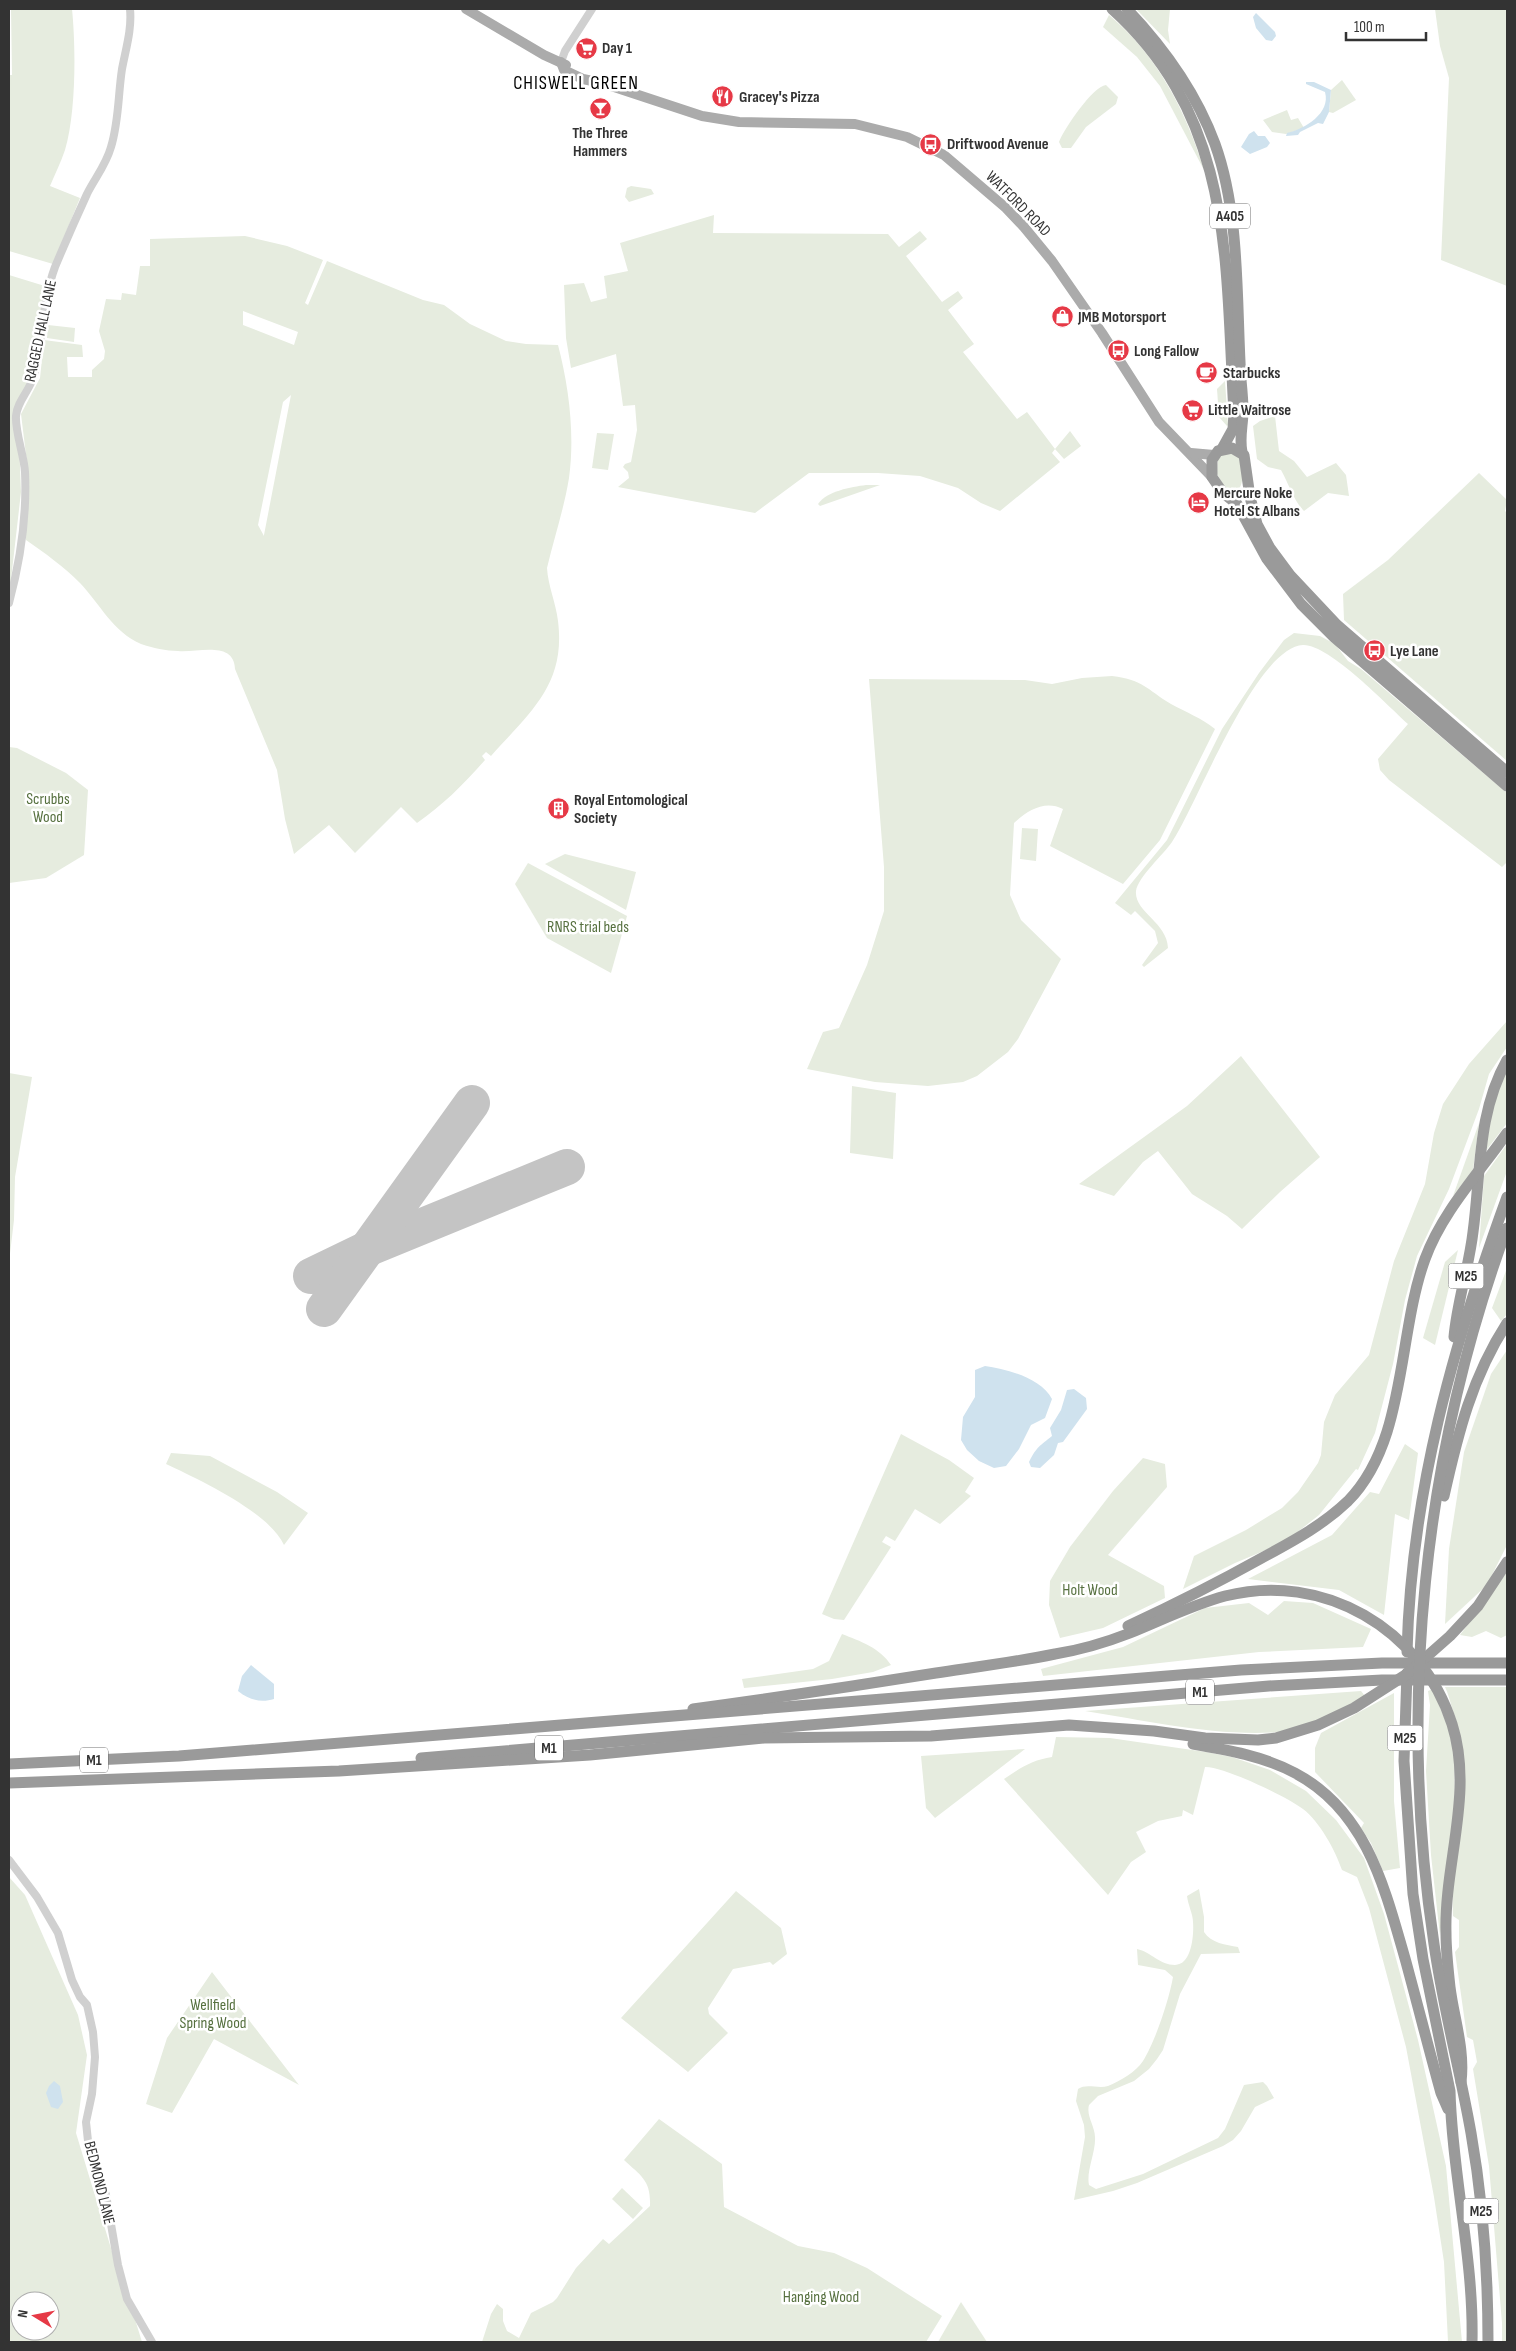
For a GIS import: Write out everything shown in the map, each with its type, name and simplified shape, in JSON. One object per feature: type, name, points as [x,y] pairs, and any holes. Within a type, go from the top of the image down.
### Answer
[{"type":"highway","name":"A405","points":[[1112,9],[1143,40],[1177,90],[1201,140],[1217,198],[1224,256],[1234,414],[1233,430],[1218,452]]},
{"type":"highway","name":"A405","points":[[1127,9],[1169,57],[1189,88],[1215,144],[1223,173],[1230,210],[1234,254],[1243,411],[1240,437],[1242,452]]},
{"type":"highway","points":[[1217,198],[1220,179],[1223,173]]},
{"type":"highway","points":[[1507,772],[1337,625],[1298,585],[1263,537],[1253,514],[1246,460],[1242,452],[1232,448],[1218,452],[1211,465],[1212,477],[1218,486],[1237,504],[1277,574],[1310,614],[1334,637],[1507,786]]},
{"type":"highway","points":[[1229,496],[1238,494],[1248,484]]},
{"type":"highway","name":"M25","points":[[1451,1364],[1455,1322],[1474,1231],[1480,1149],[1486,1114],[1492,1092],[1507,1060]]},
{"type":"highway","points":[[1076,1649],[1228,1576],[1312,1530],[1348,1500],[1370,1472],[1381,1450],[1389,1426],[1413,1293],[1432,1241],[1440,1226],[1507,1133]]},
{"type":"highway","name":"M25","points":[[1472,2342],[1466,2238],[1450,2113],[1450,2091],[1423,1959],[1414,1894],[1404,1761],[1408,1620],[1412,1577],[1435,1432],[1451,1364],[1476,1282],[1507,1197]]},
{"type":"highway","name":"M25","points":[[1488,2342],[1484,2242],[1472,2138],[1442,1993],[1434,1944],[1421,1822],[1418,1684],[1430,1543],[1444,1450],[1464,1360],[1487,1283],[1507,1228]]},
{"type":"highway","name":"M25","points":[[1430,1543],[1441,1510],[1467,1404],[1486,1356],[1507,1323]]},
{"type":"highway","points":[[147,1777],[192,1777],[495,1762],[764,1738],[931,1736],[1069,1726],[1154,1731],[1205,1738],[1258,1740],[1276,1738],[1318,1725],[1364,1702],[1407,1674],[1450,1636],[1478,1606],[1507,1562]]},
{"type":"highway","points":[[560,1726],[810,1693],[1076,1649],[1126,1635],[1203,1602],[1229,1595],[1279,1590],[1306,1593],[1343,1604],[1373,1618],[1399,1638],[1426,1670],[1438,1688],[1453,1726],[1460,1767],[1460,1805],[1448,1884],[1446,1933],[1450,1986],[1464,2060],[1461,2082]]},
{"type":"highway","name":"M1","points":[[9,1764],[179,1756],[1241,1670],[1382,1663],[1507,1663]]},
{"type":"highway","name":"M1","points":[[9,1783],[147,1777],[181,1772],[447,1757],[1259,1687],[1382,1680],[1507,1680]]},
{"type":"highway","points":[[1103,1727],[1224,1749],[1272,1762],[1296,1773],[1319,1788],[1339,1807],[1356,1827],[1379,1871],[1441,2093],[1450,2113]]},
{"type":"main road","name":"WATFORD ROAD","points":[[466,9],[544,55],[587,75],[591,82],[602,83],[715,119],[739,122],[837,122],[870,127],[907,137],[944,155],[1006,208],[1024,227],[1052,261],[1098,326],[1150,411],[1212,477]]},
{"type":"main road","points":[[1191,453],[1218,452]]},
{"type":"street","name":"RAGGED HALL LANE","points":[[9,603],[21,548],[25,496],[25,471],[16,416],[19,406],[33,382],[38,360],[42,317],[56,267],[86,195],[103,167],[111,148],[117,124],[122,71],[130,24],[130,9]]},
{"type":"street","points":[[561,62],[565,51],[592,9]]},
{"type":"street","name":"BEDMOND LANE","points":[[9,1860],[37,1897],[58,1933],[72,1980],[80,1998],[87,2005],[93,2032],[95,2057],[92,2094],[86,2122],[88,2142],[106,2195],[118,2265],[127,2299],[152,2342]]},
{"type":"green space","points":[[11,9],[72,9],[74,61],[73,99],[69,135],[60,164],[50,186],[80,198],[53,264],[9,251],[9,75],[12,75]]},
{"type":"green space","points":[[1136,9],[1170,9],[1168,30],[1170,44]]},
{"type":"green space","points":[[1435,9],[1507,9],[1507,286],[1441,260],[1449,78],[1440,46]]},
{"type":"green space","points":[[1109,15],[1142,48],[1168,85],[1197,148],[1204,170],[1160,86],[1137,57],[1103,27]]},
{"type":"green space","points":[[1342,80],[1356,100],[1333,113],[1329,112],[1331,90]]},
{"type":"green space","points":[[1106,85],[1118,97],[1116,104],[1086,127],[1071,148],[1062,148],[1059,142],[1073,119],[1094,92]]},
{"type":"green space","points":[[1287,110],[1291,120],[1298,118],[1304,128],[1286,134],[1272,132],[1263,120]]},
{"type":"green space","points":[[631,186],[651,189],[654,194],[629,202],[625,197],[627,188]]},
{"type":"green space","points":[[714,215],[713,233],[888,234],[899,247],[920,231],[927,239],[906,256],[942,302],[958,291],[963,298],[948,310],[974,344],[963,352],[1017,419],[1027,412],[1055,449],[1052,453],[1060,462],[1000,511],[981,503],[958,488],[920,476],[878,473],[809,473],[755,513],[618,487],[629,478],[628,472],[623,467],[631,462],[637,430],[635,405],[623,406],[616,354],[571,368],[566,338],[564,285],[584,283],[591,302],[607,298],[604,276],[628,271],[620,243]]},
{"type":"green space","points":[[245,236],[287,246],[323,260],[305,303],[308,305],[327,261],[423,300],[444,305],[470,324],[506,341],[558,345],[570,411],[571,462],[567,490],[547,568],[557,614],[559,643],[551,680],[531,711],[491,756],[486,752],[482,756],[485,760],[461,786],[417,823],[401,807],[355,853],[329,825],[294,854],[285,819],[277,770],[233,660],[228,654],[213,650],[164,650],[141,644],[131,639],[115,625],[74,577],[26,540],[24,529],[28,471],[21,414],[40,378],[44,340],[82,345],[83,357],[67,357],[68,377],[92,377],[92,370],[104,359],[105,351],[99,331],[106,299],[121,300],[122,293],[136,295],[140,266],[150,266],[150,239]],"holes":[[[243,311],[298,332],[294,345],[243,325]],[[291,395],[264,535],[264,536],[258,525],[283,402]]]},
{"type":"green space","points":[[9,275],[48,287],[35,342],[33,372],[13,413],[19,441],[21,492],[9,597]]},
{"type":"green space","points":[[48,325],[75,328],[74,342],[47,338]]},
{"type":"green space","points":[[1225,381],[1227,426],[1219,417],[1217,389]]},
{"type":"green space","points":[[1275,416],[1279,451],[1294,461],[1307,477],[1336,463],[1346,475],[1349,496],[1328,493],[1304,511],[1300,507],[1281,470],[1268,467],[1257,459],[1253,426],[1260,421]]},
{"type":"green space","points":[[1070,431],[1081,446],[1064,459],[1055,449]]},
{"type":"green space","points":[[597,433],[614,434],[608,470],[592,468]]},
{"type":"green space","points":[[1227,451],[1240,457],[1241,462],[1241,486],[1234,491],[1227,491],[1217,474],[1218,457]]},
{"type":"green space","points":[[1479,473],[1507,500],[1505,511],[1507,513],[1507,761],[1344,620],[1343,594],[1388,560]]},
{"type":"green space","points":[[880,485],[820,506],[818,504],[833,493],[847,488]]},
{"type":"green space","points":[[1294,633],[1320,636],[1335,644],[1348,661],[1361,669],[1507,793],[1507,862],[1502,867],[1389,780],[1380,770],[1378,759],[1408,724],[1358,677],[1328,654],[1314,647],[1303,645],[1285,653],[1266,672],[1247,698],[1172,842],[1138,885],[1136,891],[1140,905],[1162,931],[1168,948],[1144,967],[1142,965],[1158,943],[1155,931],[1135,911],[1131,915],[1115,903],[1167,840],[1222,729],[1259,673],[1284,640]]},
{"type":"green space","points":[[1112,676],[1131,680],[1144,686],[1215,729],[1160,840],[1123,884],[1050,846],[1063,809],[1056,806],[1043,806],[1031,810],[1014,823],[1010,895],[1021,920],[1061,959],[1018,1039],[1008,1052],[977,1076],[963,1082],[928,1086],[875,1082],[807,1069],[823,1032],[839,1028],[867,965],[884,911],[884,867],[869,679],[1025,680],[1052,684],[1082,678]]},
{"type":"green space","name":"Scrubbs Wood","points":[[9,747],[17,748],[66,773],[88,790],[84,855],[46,878],[9,883]]},
{"type":"green space","points":[[1022,828],[1038,829],[1036,861],[1020,859]]},
{"type":"green space","points":[[565,854],[636,872],[626,910],[545,864]]},
{"type":"green space","name":"RNRS trial beds","points":[[528,863],[627,916],[611,973],[547,938],[515,884]]},
{"type":"green space","points":[[1507,1021],[1507,1047],[1489,1074],[1479,1109],[1449,1189],[1417,1256],[1405,1300],[1393,1364],[1375,1433],[1358,1470],[1356,1469],[1319,1515],[1285,1542],[1235,1563],[1183,1589],[1194,1556],[1246,1530],[1282,1508],[1298,1492],[1318,1463],[1321,1455],[1324,1422],[1335,1395],[1369,1355],[1394,1261],[1425,1184],[1434,1133],[1443,1104],[1469,1064]]},
{"type":"green space","points":[[1241,1056],[1320,1157],[1242,1229],[1227,1216],[1192,1194],[1158,1151],[1143,1162],[1114,1196],[1079,1184],[1187,1106]]},
{"type":"green space","points":[[1507,1071],[1507,1123],[1482,1156],[1494,1097]]},
{"type":"green space","points":[[9,1073],[32,1077],[15,1177],[14,1220],[9,1262]]},
{"type":"green space","points":[[852,1086],[896,1093],[893,1159],[850,1153]]},
{"type":"green space","points":[[1479,1123],[1473,1170],[1453,1196]]},
{"type":"green space","points":[[1507,1144],[1507,1171],[1479,1248],[1484,1176]]},
{"type":"green space","points":[[1458,1250],[1435,1345],[1423,1338],[1445,1262]]},
{"type":"green space","points":[[1507,1268],[1507,1314],[1501,1321],[1492,1308]]},
{"type":"green space","points":[[1507,1350],[1507,1545],[1487,1585],[1445,1624],[1449,1549],[1464,1452],[1491,1374]]},
{"type":"green space","points":[[901,1434],[949,1460],[974,1478],[965,1492],[971,1496],[940,1524],[915,1509],[895,1541],[886,1536],[882,1542],[891,1547],[844,1620],[834,1619],[822,1614]]},
{"type":"green space","points":[[1405,1444],[1418,1453],[1409,1520],[1395,1514],[1384,1615],[1339,1590],[1248,1579],[1332,1535],[1370,1492],[1379,1494]]},
{"type":"green space","points":[[171,1453],[210,1456],[277,1492],[308,1513],[284,1545],[276,1533],[249,1509],[196,1478],[166,1464]]},
{"type":"green space","name":"Holt Wood","points":[[1143,1458],[1165,1464],[1167,1487],[1108,1555],[1164,1586],[1165,1598],[1103,1628],[1060,1638],[1049,1605],[1050,1581],[1070,1547],[1113,1491]]},
{"type":"green space","points":[[1507,1572],[1507,1635],[1501,1638],[1486,1631],[1472,1637],[1460,1635]]},
{"type":"green space","points":[[1284,1601],[1313,1603],[1371,1629],[1363,1647],[1259,1652],[1043,1676],[1041,1669],[1123,1647],[1205,1608],[1249,1603],[1268,1615]]},
{"type":"green space","points":[[842,1634],[863,1642],[881,1654],[891,1665],[873,1672],[832,1679],[744,1688],[742,1679],[813,1669],[829,1661]]},
{"type":"green space","points":[[1445,1687],[1507,1687],[1507,2342],[1502,2342],[1489,2166],[1473,2069],[1477,2062],[1473,2040],[1467,2037],[1455,1952],[1459,1947],[1459,1920],[1453,1916],[1453,1889],[1462,1813],[1464,1763],[1460,1736]]},
{"type":"green space","points":[[1433,1689],[1449,1730],[1454,1754],[1455,1803],[1440,1936],[1431,1855],[1426,1771],[1430,1705],[1428,1691]]},
{"type":"green space","points":[[1361,1691],[1365,1696],[1335,1713],[1302,1727],[1281,1732],[1257,1733],[1207,1730],[1085,1711]]},
{"type":"green space","points":[[1394,1693],[1394,1801],[1400,1868],[1383,1871],[1371,1843],[1361,1828],[1364,1823],[1315,1772],[1315,1748],[1321,1733]]},
{"type":"green space","points":[[1056,1737],[1110,1738],[1206,1752],[1232,1757],[1270,1770],[1306,1791],[1336,1820],[1364,1858],[1384,1914],[1418,2040],[1446,2166],[1462,2342],[1448,2342],[1444,2262],[1406,2047],[1369,1908],[1357,1877],[1342,1870],[1326,1837],[1315,1821],[1303,1809],[1255,1783],[1226,1771],[1205,1767],[1193,1815],[1183,1810],[1182,1816],[1158,1821],[1136,1832],[1146,1852],[1131,1862],[1108,1895],[1004,1779],[1026,1765],[1052,1757]]},
{"type":"green space","points":[[1025,1749],[935,1818],[926,1808],[921,1756]]},
{"type":"green space","points":[[9,1877],[25,1895],[78,2015],[87,2055],[76,2133],[127,2301],[130,2303],[142,2342],[9,2342]]},
{"type":"green space","points":[[1199,1889],[1204,1917],[1204,1932],[1215,1941],[1238,1947],[1240,1953],[1201,1954],[1180,1994],[1163,2050],[1157,2059],[1149,2069],[1134,2081],[1098,2096],[1089,2105],[1088,2109],[1095,2137],[1088,2180],[1089,2185],[1096,2189],[1143,2174],[1218,2138],[1225,2129],[1244,2085],[1263,2082],[1274,2098],[1255,2107],[1241,2131],[1233,2140],[1223,2146],[1137,2183],[1074,2200],[1085,2137],[1084,2125],[1076,2101],[1078,2089],[1085,2086],[1108,2086],[1118,2082],[1136,2069],[1143,2061],[1161,2020],[1173,1977],[1165,1970],[1138,1965],[1137,1949],[1160,1961],[1175,1965],[1181,1964],[1188,1955],[1192,1941],[1192,1916],[1187,1896]]},
{"type":"green space","points":[[736,1891],[781,1928],[787,1954],[773,1965],[770,1962],[733,1969],[708,2008],[709,2014],[728,2033],[688,2072],[621,2018]]},
{"type":"green space","name":"Wellfield Spring Wood","points":[[212,1972],[299,2085],[214,2039],[172,2113],[146,2104],[167,2038]]},
{"type":"green space","name":"Hanging Wood","points":[[659,2119],[722,2164],[724,2207],[798,2246],[834,2253],[867,2268],[942,2316],[926,2342],[482,2342],[491,2314],[497,2304],[503,2309],[503,2321],[507,2331],[519,2338],[531,2313],[557,2298],[576,2268],[603,2239],[609,2244],[650,2206],[647,2184],[624,2160]]},
{"type":"green space","points":[[622,2188],[643,2208],[633,2219],[612,2199]]},
{"type":"green space","points":[[961,2302],[987,2342],[938,2342]]},
{"type":"water","points":[[1256,13],[1275,32],[1276,36],[1272,41],[1266,40],[1256,28],[1253,17]]},
{"type":"water","points":[[1306,82],[1314,82],[1331,90],[1329,112],[1323,124],[1318,123],[1300,132],[1298,135],[1286,136],[1287,133],[1309,124],[1324,107],[1326,100],[1325,92],[1306,84]]},
{"type":"water","points":[[1254,131],[1258,136],[1265,136],[1270,143],[1267,147],[1250,154],[1241,147],[1249,134]]},
{"type":"water","points":[[985,1366],[1003,1369],[1032,1380],[1040,1385],[1052,1399],[1045,1418],[1031,1425],[1019,1449],[1006,1466],[994,1468],[979,1461],[967,1450],[961,1440],[963,1417],[975,1397],[975,1370]]},
{"type":"water","points":[[1074,1389],[1086,1398],[1087,1409],[1063,1442],[1058,1443],[1054,1455],[1040,1468],[1031,1467],[1029,1462],[1034,1453],[1052,1436],[1050,1428],[1061,1410],[1067,1390]]},
{"type":"water","points":[[251,1665],[274,1684],[274,1699],[255,1700],[246,1697],[238,1691],[242,1676]]},
{"type":"water","points":[[54,2081],[60,2086],[63,2102],[58,2109],[51,2107],[46,2093]]},
{"type":"runway","points":[[324,1309],[472,1103]]},
{"type":"runway","points":[[311,1276],[369,1248],[567,1167]]},
{"type":"place","name":"Day 1","points":[[586,48]]},
{"type":"place","name":"Gracey's Pizza","points":[[723,97]]},
{"type":"place","name":"The Three Hammers","points":[[600,109]]},
{"type":"place","name":"Driftwood Avenue","points":[[931,144]]},
{"type":"place","name":"JMB Motorsport","points":[[1062,317]]},
{"type":"place","name":"Long Fallow","points":[[1118,351]]},
{"type":"place","name":"Starbucks","points":[[1207,373]]},
{"type":"place","name":"Little Waitrose","points":[[1192,410]]},
{"type":"place","name":"Mercure Noke Hotel St Albans","points":[[1198,502]]},
{"type":"place","name":"Lye Lane","points":[[1374,651]]},
{"type":"place","name":"Royal Entomological Society","points":[[558,809]]},
{"type":"district","name":"CHISWELL GREEN","points":[[576,83]]}]
